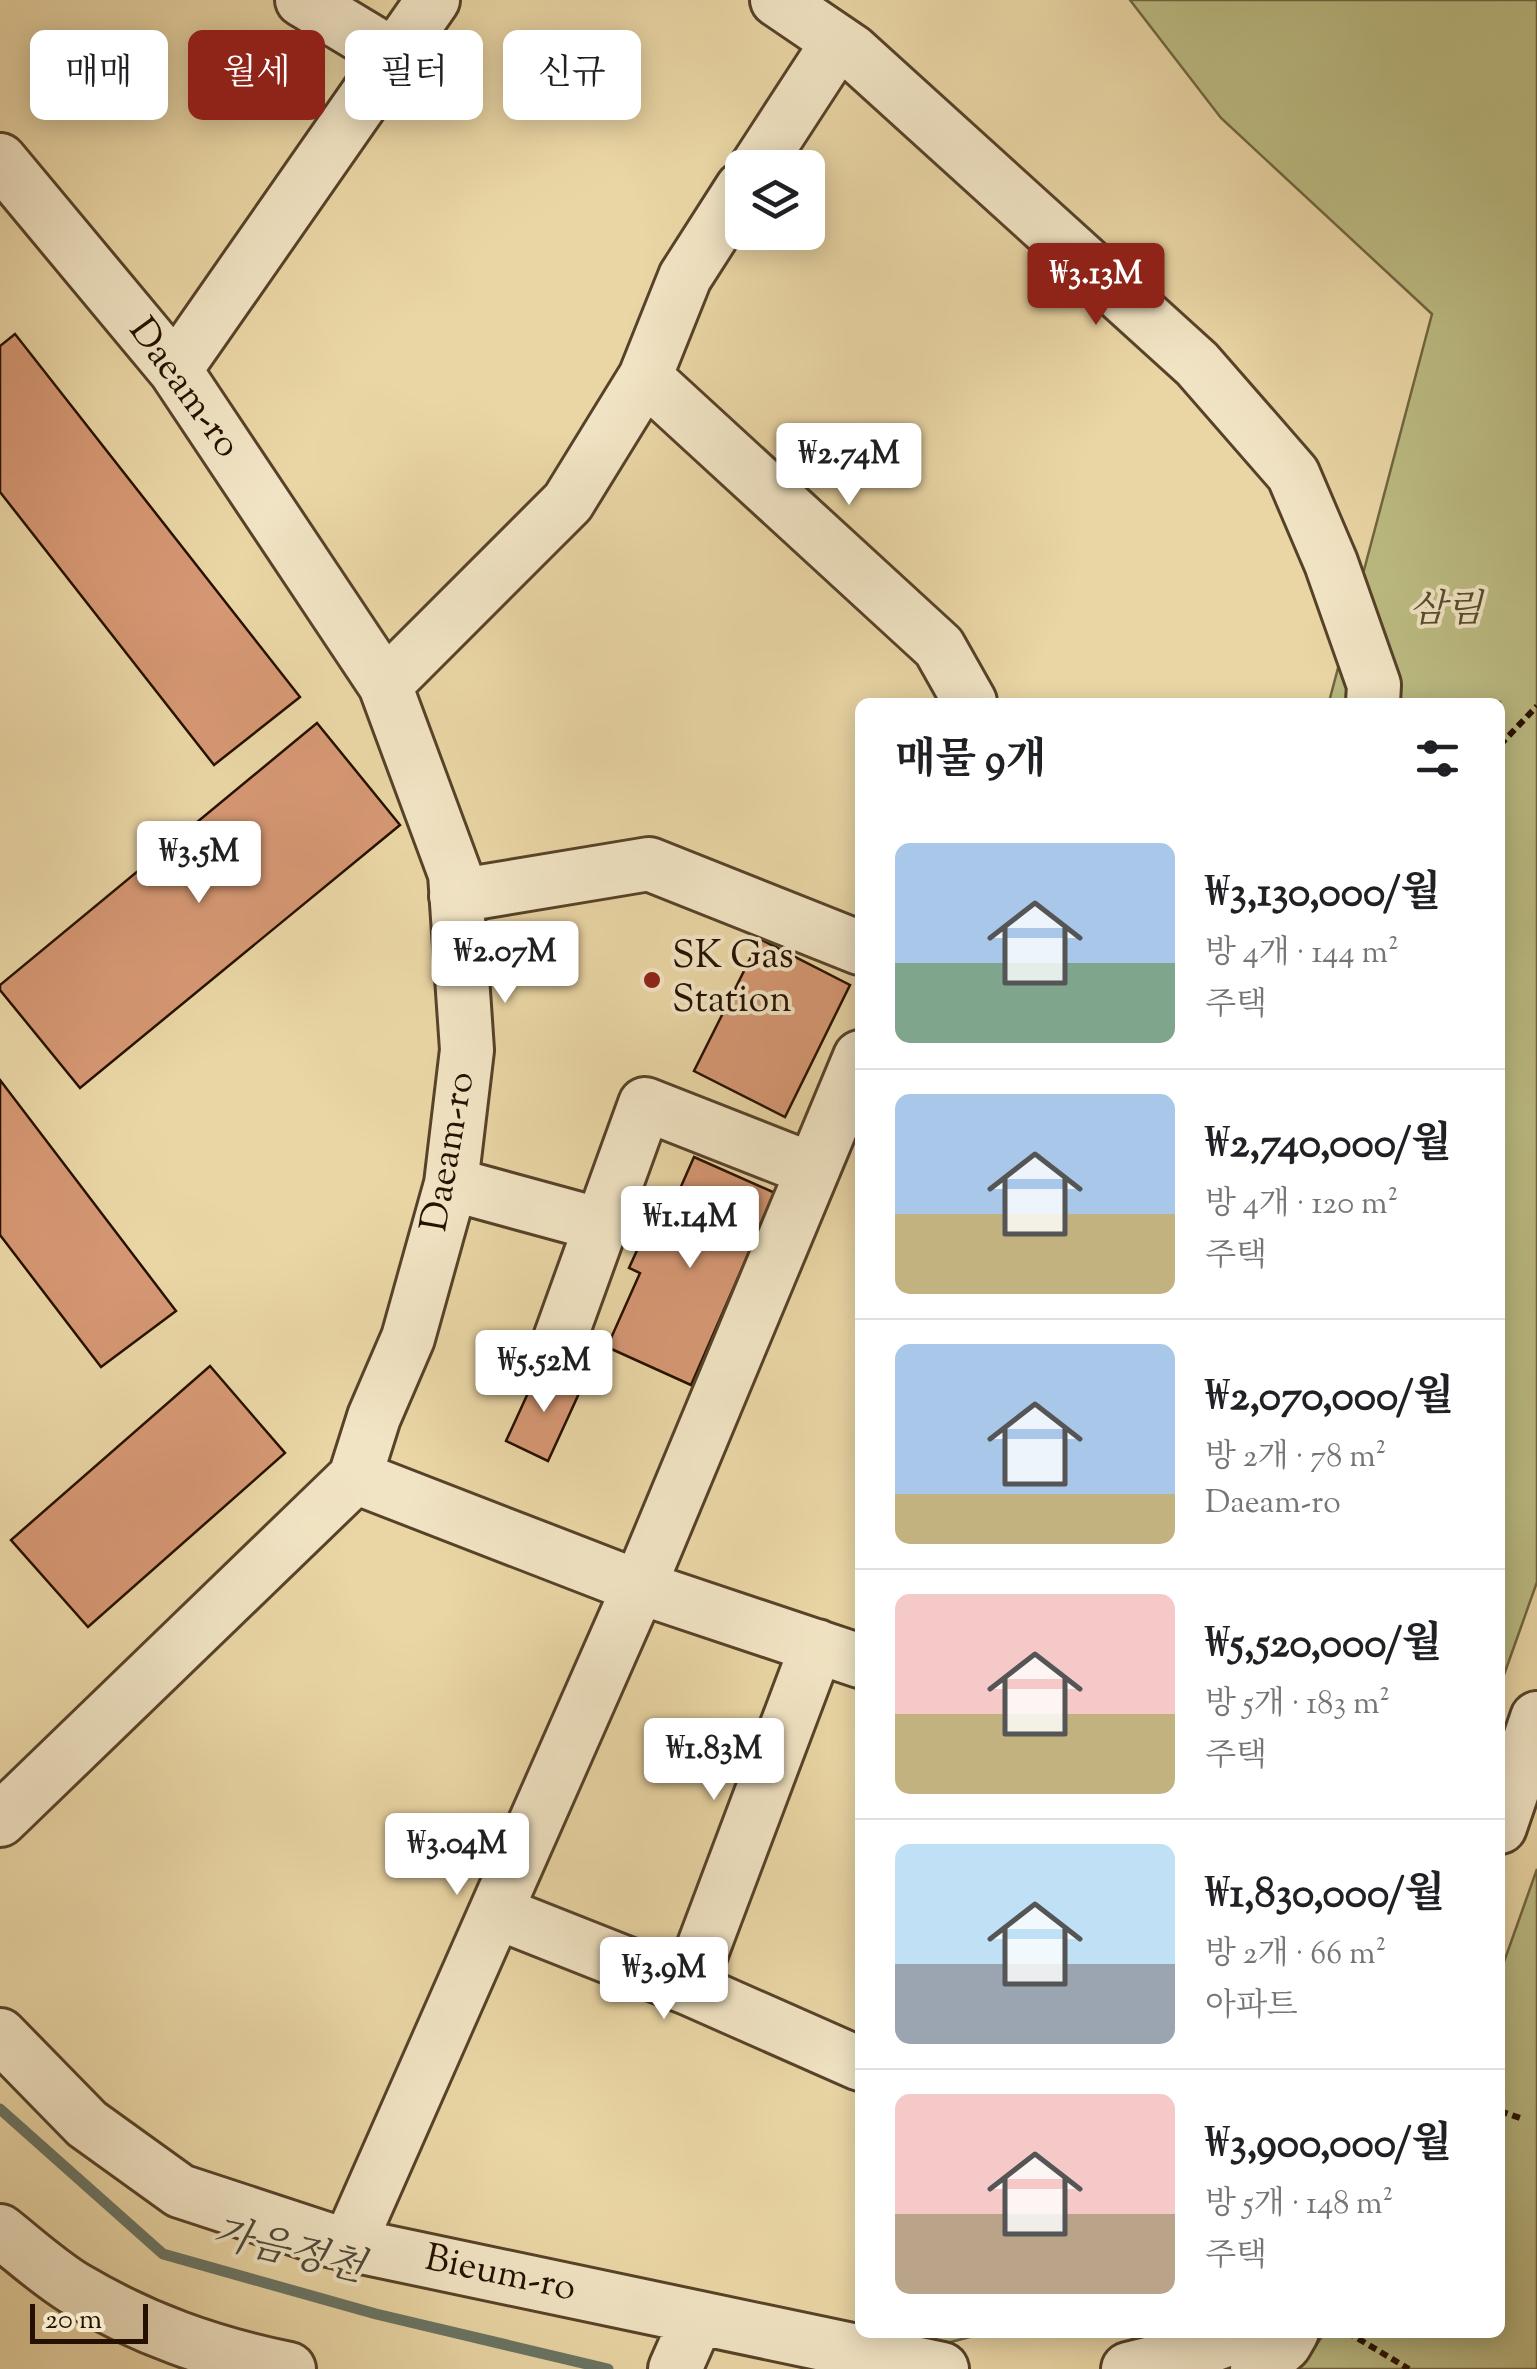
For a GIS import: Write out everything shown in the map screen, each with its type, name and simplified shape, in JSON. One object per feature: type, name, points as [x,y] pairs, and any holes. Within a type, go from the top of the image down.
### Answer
[{"type":"street","points":[[302,0],[352,30]]},
{"type":"street","points":[[413,30],[433,0]]},
{"type":"street","points":[[777,0],[852,51],[1198,364],[1293,474],[1368,667],[1373,698]]},
{"type":"street","points":[[768,150],[838,42]]},
{"type":"street","points":[[176,370],[350,120]]},
{"type":"street","name":"Daeam-ro","points":[[0,160],[176,370],[384,685],[455,874],[467,1050],[451,1184],[408,1338],[374,1417],[354,1478],[0,1820]]},
{"type":"street","points":[[384,685],[568,502],[646,377],[684,277],[725,214]]},
{"type":"street","points":[[646,377],[939,646],[968,698]]},
{"type":"street","points":[[456,896],[648,864],[855,946]]},
{"type":"street","points":[[350,2242],[640,1587],[855,1069]]},
{"type":"street","points":[[557,1346],[645,1104],[813,1170]]},
{"type":"street","points":[[451,1184],[601,1225]]},
{"type":"street","points":[[354,1478],[640,1587],[838,1654],[688,1988]]},
{"type":"street","points":[[1505,1812],[1537,1718]]},
{"type":"street","points":[[496,1912],[688,1988],[855,2062]]},
{"type":"street","name":"Bieum-ro","points":[[0,2036],[87,2124],[180,2191],[329,2240],[350,2242],[686,2343],[942,2369]]},
{"type":"street","points":[[0,2231],[72,2287],[172,2338],[202,2359],[290,2369]]},
{"type":"street","points":[[1128,2369],[1232,2338]]},
{"type":"street","points":[[1258,2369],[1288,2338]]},
{"type":"path","points":[[1505,740],[1537,706]]},
{"type":"path","points":[[1505,2113],[1520,2118]]},
{"type":"path","points":[[1357,2338],[1408,2369]]},
{"type":"green space","name":"삼림","points":[[1130,0],[1537,0],[1537,1582],[1505,1672],[1505,698],[1330,698],[1432,314],[1221,118]]},
{"type":"green space","points":[[1537,1869],[1537,2369],[1298,2369],[1321,2338],[1505,2338],[1505,1959]]},
{"type":"green space","points":[[896,2338],[966,2338],[890,2358]]},
{"type":"building","points":[[15,334],[300,697],[214,765],[0,492],[0,346]]},
{"type":"building","points":[[317,723],[400,825],[80,1088],[0,990],[0,985]]},
{"type":"building","points":[[760,939],[850,985],[785,1117],[694,1071]]},
{"type":"building","points":[[0,1080],[176,1311],[101,1367],[0,1235]]},
{"type":"building","points":[[694,1157],[775,1193],[691,1385],[607,1347],[640,1273],[629,1268],[644,1235],[657,1241]]},
{"type":"building","points":[[210,1366],[285,1453],[88,1627],[11,1540]]},
{"type":"building","points":[[539,1369],[581,1389],[548,1461],[506,1441]]},
{"type":"waterway","name":"가음정천","points":[[0,2109],[163,2254],[376,2314],[608,2369]]},
{"type":"place","name":"SK Gas Station","points":[[652,980]]}]
